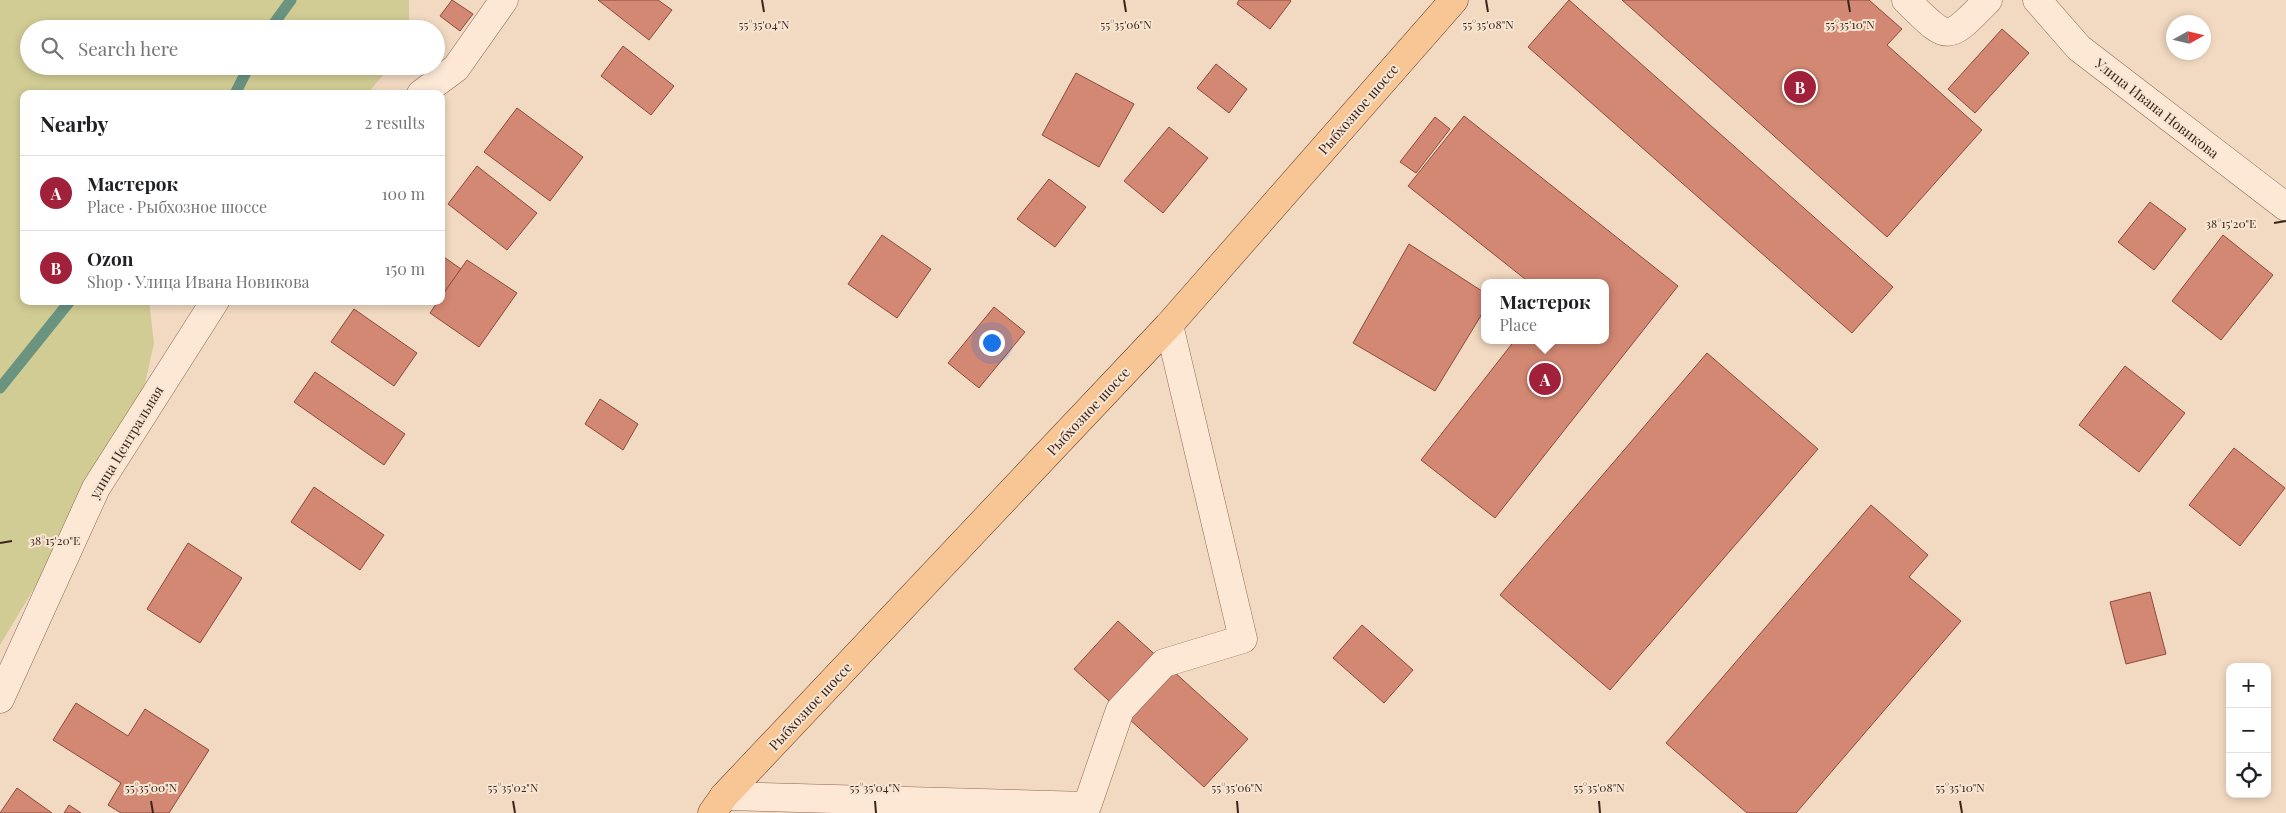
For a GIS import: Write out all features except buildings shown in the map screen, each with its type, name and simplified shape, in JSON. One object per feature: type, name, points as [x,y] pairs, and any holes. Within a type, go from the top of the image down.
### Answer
[{"type":"main road","name":"Рыбхозное шоссе","points":[[718,805],[1168,325],[1454,0]]},
{"type":"street","points":[[426,90],[456,68],[504,0]]},
{"type":"street","points":[[1906,0],[1936,29],[1946,33],[1960,29],[1988,0]]},
{"type":"street","name":"Улица Ивана Новикова","points":[[2037,0],[2079,48],[2286,207]]},
{"type":"street","name":"улица Центральная","points":[[0,699],[96,488],[212,305]]},
{"type":"street","points":[[718,805],[1087,806],[1120,710],[1151,676],[1164,663],[1243,639],[1168,325]]},
{"type":"shaded area","points":[[0,0],[409,0],[409,20],[20,20],[20,75],[383,75],[370,90],[20,90],[20,305],[149,305],[154,343],[142,397],[65,537],[0,645]]},
{"type":"waterway","points":[[277,20],[291,0]]},
{"type":"waterway","points":[[237,90],[244,75]]},
{"type":"waterway","points":[[0,388],[67,305]]},
{"type":"place","name":"Ozon","points":[[1800,87]]},
{"type":"place","name":"Мастерок","points":[[1545,379]]}]
